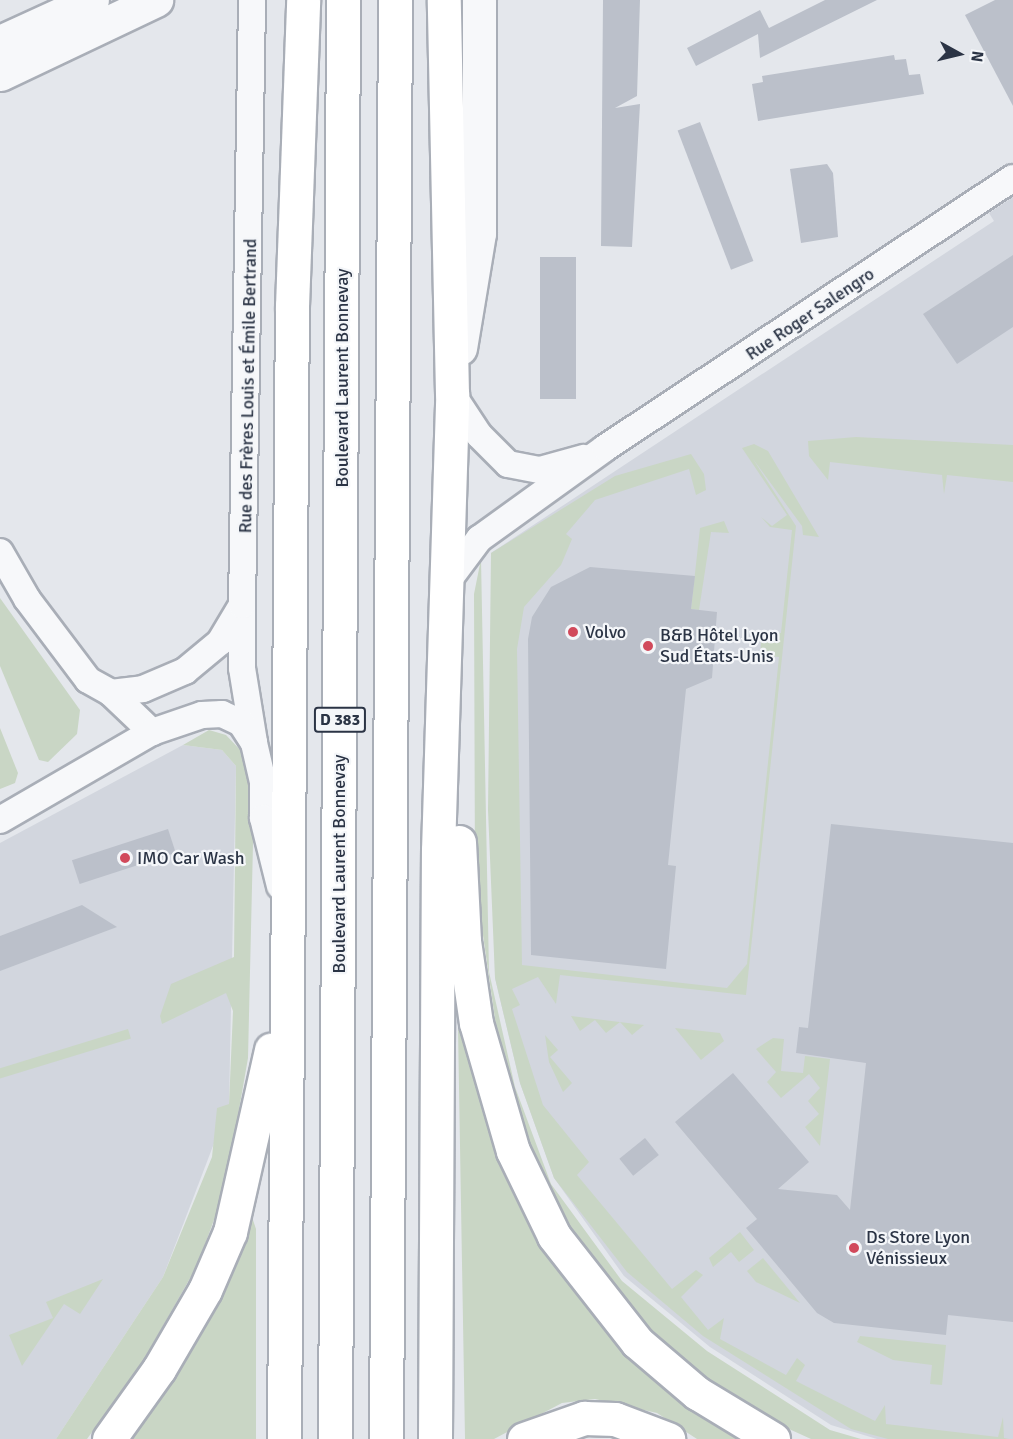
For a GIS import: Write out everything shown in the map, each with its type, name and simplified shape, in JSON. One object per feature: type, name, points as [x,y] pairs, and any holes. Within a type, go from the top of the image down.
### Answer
[{"type":"highway","points":[[284,1439],[292,306],[303,0]]},
{"type":"highway","name":"Boulevard Laurent Bonnevay","points":[[335,1439],[344,0]]},
{"type":"highway","name":"D 383","points":[[386,1439],[396,0]]},
{"type":"highway","points":[[435,1439],[438,850],[448,673],[452,394],[444,0]]},
{"type":"highway","points":[[448,673],[464,941],[476,1023],[513,1151],[554,1236],[606,1308],[697,1393],[773,1439]]},
{"type":"highway","points":[[109,1439],[159,1369],[205,1290],[230,1232],[286,972]]},
{"type":"highway","points":[[524,1439],[584,1418],[615,1419],[668,1439]]},
{"type":"street","points":[[0,42],[92,0]]},
{"type":"street","points":[[0,74],[156,0]]},
{"type":"street","name":"Rue des Frères Louis et Émile Bertrand","points":[[111,693],[143,688],[185,671],[220,642],[242,605],[252,0]]},
{"type":"street","points":[[452,394],[479,233],[478,0]]},
{"type":"street","name":"Rue Roger Salengro","points":[[450,578],[479,539],[605,448],[1013,178]]},
{"type":"street","name":"Rue Roger Salengro","points":[[452,394],[496,454],[525,470],[562,468],[605,448]]},
{"type":"street","points":[[0,552],[64,650],[88,680],[111,693],[152,732]]},
{"type":"street","points":[[242,605],[242,668],[263,782],[263,818],[287,913]]},
{"type":"street","points":[[0,820],[152,732],[201,715],[222,714],[241,723],[255,743]]},
{"type":"shaded area","points":[[1013,197],[1013,1439],[877,1439],[831,1425],[710,1347],[624,1276],[554,1178],[520,1083],[495,978],[491,553],[994,221],[989,213]]},
{"type":"shaded area","points":[[183,745],[222,750],[236,766],[229,1104],[163,1277],[56,1439],[0,1439],[0,843]]},
{"type":"green space","points":[[856,437],[1013,445],[1013,482],[947,475],[944,494],[942,475],[830,462],[828,480],[809,456],[808,441]]},
{"type":"green space","points":[[754,444],[768,451],[819,537],[803,535],[802,526],[753,459],[796,526],[746,995],[560,975],[556,1004],[538,977],[512,989],[520,1005],[512,1009],[543,1105],[589,1162],[577,1175],[672,1289],[696,1270],[703,1275],[681,1297],[708,1330],[724,1318],[720,1339],[786,1375],[797,1358],[805,1365],[796,1381],[875,1421],[885,1405],[886,1424],[998,1437],[1003,1417],[1004,1438],[1009,1439],[888,1439],[851,1429],[703,1336],[627,1272],[554,1178],[520,1083],[495,978],[488,810],[491,553],[615,476],[691,454],[704,474],[706,490],[696,495],[689,469],[595,500],[566,534],[572,539],[561,565],[524,607],[517,649],[522,965],[727,988],[747,964],[779,657],[760,655],[762,632],[781,633],[792,530],[770,527],[761,517],[772,526],[787,515],[742,448]]},
{"type":"green space","points":[[724,521],[729,533],[711,532],[699,610],[691,609],[700,528]]},
{"type":"green space","points":[[481,559],[489,972],[515,1087],[551,1184],[622,1281],[707,1351],[830,1430],[861,1439],[811,1439],[789,1429],[698,1374],[655,1338],[571,1234],[534,1159],[502,1068],[475,879],[474,594]]},
{"type":"green space","points":[[0,598],[80,710],[77,734],[48,762],[39,760],[0,666]]},
{"type":"green space","points":[[0,728],[18,773],[15,783],[0,789]]},
{"type":"green space","points":[[209,730],[226,735],[245,755],[254,801],[248,1058],[225,1190],[197,1266],[142,1363],[87,1439],[56,1439],[163,1277],[212,1157],[217,1108],[229,1104],[233,1011],[226,993],[162,1024],[160,1016],[171,984],[234,957],[236,766],[222,750],[183,745]]},
{"type":"green space","points":[[571,1016],[620,1022],[606,1033],[595,1020],[580,1031]]},
{"type":"green space","points":[[620,1022],[644,1025],[632,1035]]},
{"type":"green space","points":[[458,1028],[525,1202],[753,1439],[697,1439],[657,1413],[595,1399],[562,1403],[494,1439],[465,1439]]},
{"type":"green space","points":[[675,1028],[720,1033],[724,1041],[701,1060]]},
{"type":"green space","points":[[128,1029],[131,1039],[0,1079],[0,1068]]},
{"type":"green space","points":[[545,1035],[558,1050],[550,1057],[572,1083],[563,1092],[549,1062]]},
{"type":"green space","points":[[773,1038],[784,1039],[781,1071],[803,1073],[805,1056],[830,1059],[820,1146],[805,1127],[819,1114],[808,1101],[820,1088],[809,1074],[781,1098],[767,1082],[776,1072],[756,1049]]},
{"type":"green space","points":[[250,1211],[256,1229],[256,1439],[122,1439]]},
{"type":"green space","points":[[740,1232],[754,1250],[739,1262],[731,1252],[713,1267],[709,1258]]},
{"type":"green space","points":[[763,1258],[800,1303],[756,1282],[747,1271]]},
{"type":"green space","points":[[103,1279],[80,1314],[64,1304],[22,1366],[9,1335],[53,1318],[46,1302]]},
{"type":"green space","points":[[860,1336],[946,1345],[942,1385],[930,1384],[932,1365],[893,1360],[857,1342]]},
{"type":"building","points":[[603,0],[640,0],[637,96],[615,108],[640,104],[632,247],[601,246]]},
{"type":"building","points":[[825,0],[877,0],[760,58],[758,34],[696,66],[687,48],[760,10],[769,28]]},
{"type":"building","points":[[995,0],[1013,0],[1013,106],[965,15]]},
{"type":"building","points":[[894,55],[895,60],[906,59],[909,75],[920,74],[924,94],[758,121],[752,84],[763,82],[762,76]]},
{"type":"building","points":[[700,122],[753,261],[731,270],[678,131]]},
{"type":"building","points":[[827,164],[833,173],[838,237],[801,243],[790,169]]},
{"type":"building","points":[[1013,255],[1013,327],[957,364],[923,314]]},
{"type":"building","points":[[540,257],[576,257],[576,399],[540,399]]},
{"type":"building","points":[[590,567],[695,576],[691,609],[717,612],[712,678],[686,689],[668,865],[676,866],[666,969],[531,955],[528,639],[532,617],[551,587]]},
{"type":"building","points":[[831,824],[1013,843],[1013,1322],[948,1315],[946,1335],[834,1323],[817,1313],[746,1228],[757,1219],[675,1122],[733,1073],[809,1162],[778,1189],[837,1195],[850,1210],[866,1063],[796,1053],[799,1027],[808,1028]]},
{"type":"building","name":"IMO Car Wash","points":[[168,829],[176,853],[80,884],[72,860]]},
{"type":"building","points":[[82,905],[117,927],[0,971],[0,936]]},
{"type":"building","points":[[645,1138],[659,1155],[633,1176],[619,1159]]},
{"type":"place","name":"Volvo","points":[[573,632]]},
{"type":"place","name":"B&B Hôtel Lyon Sud États-Unis","points":[[648,646]]},
{"type":"place","name":"IMO Car Wash","points":[[125,858]]},
{"type":"place","name":"Ds Store Lyon Vénissieux","points":[[854,1248]]}]
